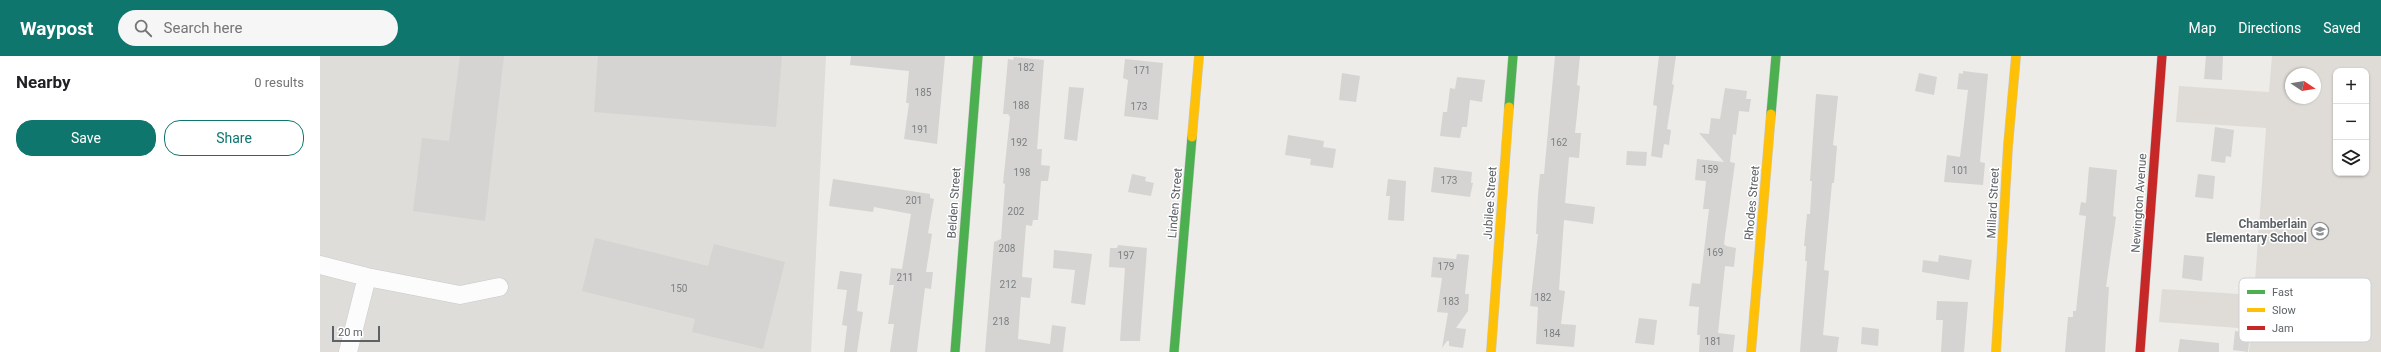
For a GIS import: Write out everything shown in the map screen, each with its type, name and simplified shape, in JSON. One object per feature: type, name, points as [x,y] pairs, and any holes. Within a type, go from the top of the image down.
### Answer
[{"type":"street","name":"Belden Street","points":[[955,352],[978,56]]},
{"type":"street","name":"Linden Street","points":[[1174,352],[1199,56]]},
{"type":"street","name":"Jubilee Street","points":[[1491,352],[1514,56]]},
{"type":"street","name":"Rhodes Street","points":[[1751,352],[1776,56]]},
{"type":"street","name":"Millard Street","points":[[1996,352],[2008,146],[2016,56]]},
{"type":"street","name":"Newington Avenue","points":[[2140,352],[2162,56]]},
{"type":"street","points":[[320,265],[367,277],[460,295],[499,287]]},
{"type":"street","points":[[348,352],[367,277]]},
{"type":"shaded area","points":[[320,56],[826,56],[811,352],[320,352]]},
{"type":"shaded area","name":"Chamberlain Elementary School","points":[[2272,56],[2381,56],[2381,352],[2249,352],[2250,342],[2371,342],[2371,278],[2255,278],[2266,128],[2176,122],[2179,86],[2269,92]]},
{"type":"shaded area","name":"Chamberlain Elementary School","points":[[2162,289],[2239,294],[2239,328],[2159,322]]},
{"type":"building","points":[[460,56],[504,56],[485,221],[413,211],[422,138],[449,141]]},
{"type":"building","points":[[598,56],[782,56],[776,127],[594,112]]},
{"type":"building","points":[[851,56],[945,56],[937,144],[904,139],[909,103],[906,103],[909,71],[850,65]]},
{"type":"building","points":[[1555,56],[1580,56],[1577,85],[1580,86],[1575,133],[1581,133],[1579,158],[1569,157],[1565,203],[1595,207],[1593,224],[1564,220],[1559,290],[1565,291],[1561,324],[1576,325],[1574,347],[1536,344],[1538,307],[1530,306],[1538,234],[1536,234],[1540,174],[1544,174]]},
{"type":"building","points":[[1659,56],[1676,56],[1672,84],[1674,85],[1667,129],[1671,130],[1669,145],[1664,144],[1662,158],[1651,156],[1657,106],[1653,105]]},
{"type":"building","points":[[2206,56],[2223,56],[2222,80],[2204,79]]},
{"type":"building","points":[[1014,57],[1044,60],[1037,149],[1042,149],[1041,165],[1050,166],[1048,181],[1041,181],[1038,220],[1033,220],[1032,226],[1026,225],[1022,277],[1032,278],[1030,298],[1021,297],[1018,339],[1050,344],[1052,325],[1066,327],[1063,352],[985,352],[994,242],[1001,239],[1005,184],[1003,183],[1010,117],[1008,114],[1003,114],[1008,59],[1013,60]]},
{"type":"building","points":[[1125,59],[1163,63],[1158,120],[1124,116],[1128,80],[1123,78]]},
{"type":"building","points":[[1963,71],[1988,74],[1980,162],[1985,163],[1983,185],[1944,182],[1947,155],[1960,157],[1968,90],[1957,89],[1959,73],[1963,74]]},
{"type":"building","points":[[1342,73],[1360,76],[1356,102],[1339,100]]},
{"type":"building","points":[[1919,73],[1937,77],[1934,95],[1915,91]]},
{"type":"building","points":[[1457,77],[1485,80],[1482,102],[1470,100],[1467,127],[1462,127],[1460,138],[1440,136],[1443,112],[1447,112],[1450,88],[1455,89]]},
{"type":"building","points":[[1069,87],[1084,88],[1077,141],[1064,139]]},
{"type":"building","points":[[1725,88],[1747,91],[1746,99],[1751,99],[1749,112],[1739,111],[1736,135],[1733,134],[1730,162],[1735,163],[1724,244],[1726,246],[1736,248],[1734,267],[1725,266],[1718,333],[1735,335],[1733,352],[1699,352],[1700,335],[1697,335],[1699,307],[1689,306],[1692,283],[1700,284],[1709,209],[1703,209],[1706,181],[1695,180],[1697,159],[1724,162],[1699,133],[1709,134],[1711,118],[1720,119]]},
{"type":"building","points":[[1816,94],[1838,96],[1833,145],[1837,146],[1824,270],[1829,271],[1823,335],[1839,337],[1837,352],[1800,352],[1807,261],[1805,261],[1806,246],[1804,246],[1807,214],[1810,214],[1812,181],[1810,181]]},
{"type":"building","points":[[2215,127],[2234,130],[2231,157],[2226,156],[2225,163],[2211,161]]},
{"type":"building","points":[[1288,135],[1324,141],[1323,147],[1336,149],[1333,168],[1310,165],[1311,159],[1285,155]]},
{"type":"building","points":[[1627,151],[1647,152],[1646,166],[1626,165]]},
{"type":"building","points":[[1434,167],[1472,172],[1471,183],[1473,183],[1470,197],[1431,192]]},
{"type":"building","points":[[2089,167],[2117,170],[2113,216],[2116,217],[2106,287],[2109,287],[2105,352],[2065,352],[2068,317],[2073,317],[2073,311],[2076,311],[2086,216],[2079,215],[2081,202],[2086,203]]},
{"type":"building","points":[[1132,174],[1146,177],[1145,181],[1154,183],[1151,196],[1128,192]]},
{"type":"building","points":[[2198,174],[2215,176],[2213,199],[2195,197]]},
{"type":"building","points":[[833,179],[930,194],[930,198],[934,199],[928,233],[932,234],[926,272],[933,272],[931,289],[925,288],[917,352],[890,352],[894,324],[888,324],[894,285],[889,285],[891,268],[902,269],[911,214],[874,207],[873,212],[829,206]]},
{"type":"building","points":[[1388,179],[1406,181],[1404,221],[1388,220],[1390,196],[1386,196]]},
{"type":"building","points":[[595,238],[708,266],[714,244],[785,262],[763,349],[692,332],[695,319],[582,291]]},
{"type":"building","points":[[1118,245],[1147,248],[1140,341],[1120,341],[1125,268],[1109,267],[1110,248],[1117,248]]},
{"type":"building","points":[[1054,250],[1092,254],[1085,305],[1071,303],[1075,270],[1053,268]]},
{"type":"building","points":[[1457,254],[1469,255],[1465,294],[1469,294],[1468,311],[1456,328],[1466,329],[1463,348],[1449,346],[1449,341],[1447,341],[1442,348],[1448,313],[1437,312],[1442,278],[1431,277],[1433,257],[1456,259]]},
{"type":"building","points":[[1939,255],[1972,260],[1969,280],[1922,272],[1923,260],[1938,262]]},
{"type":"building","points":[[2184,255],[2204,257],[2202,281],[2182,278]]},
{"type":"building","points":[[840,271],[862,274],[857,311],[863,312],[857,352],[844,352],[847,326],[842,325],[847,290],[837,289]]},
{"type":"building","points":[[1937,301],[1968,302],[1964,352],[1941,352],[1943,320],[1936,320]]},
{"type":"building","points":[[1639,318],[1657,320],[1654,345],[1635,343]]},
{"type":"building","points":[[1862,327],[1879,329],[1878,346],[1861,344]]},
{"type":"building","points":[[2235,331],[2239,332],[2239,342],[2249,342],[2248,352],[2233,350]]},
{"type":"building","points":[[2180,339],[2219,343],[2219,352],[2178,352]]},
{"type":"traffic: fast","points":[[955,352],[978,56]]},
{"type":"traffic: fast","points":[[1509,107],[1513,56]]},
{"type":"traffic: fast","points":[[1771,114],[1776,56]]},
{"type":"traffic: fast","points":[[1174,352],[1192,137]]},
{"type":"traffic: slow","points":[[1192,137],[1199,56]]},
{"type":"traffic: slow","points":[[1996,352],[2008,146],[2016,56]]},
{"type":"traffic: slow","points":[[1491,352],[1509,107]]},
{"type":"traffic: slow","points":[[1751,352],[1771,114]]},
{"type":"traffic: jam","points":[[2140,352],[2162,56]]},
{"type":"place","name":"Chamberlain Elementary School","points":[[2320,231]]}]
